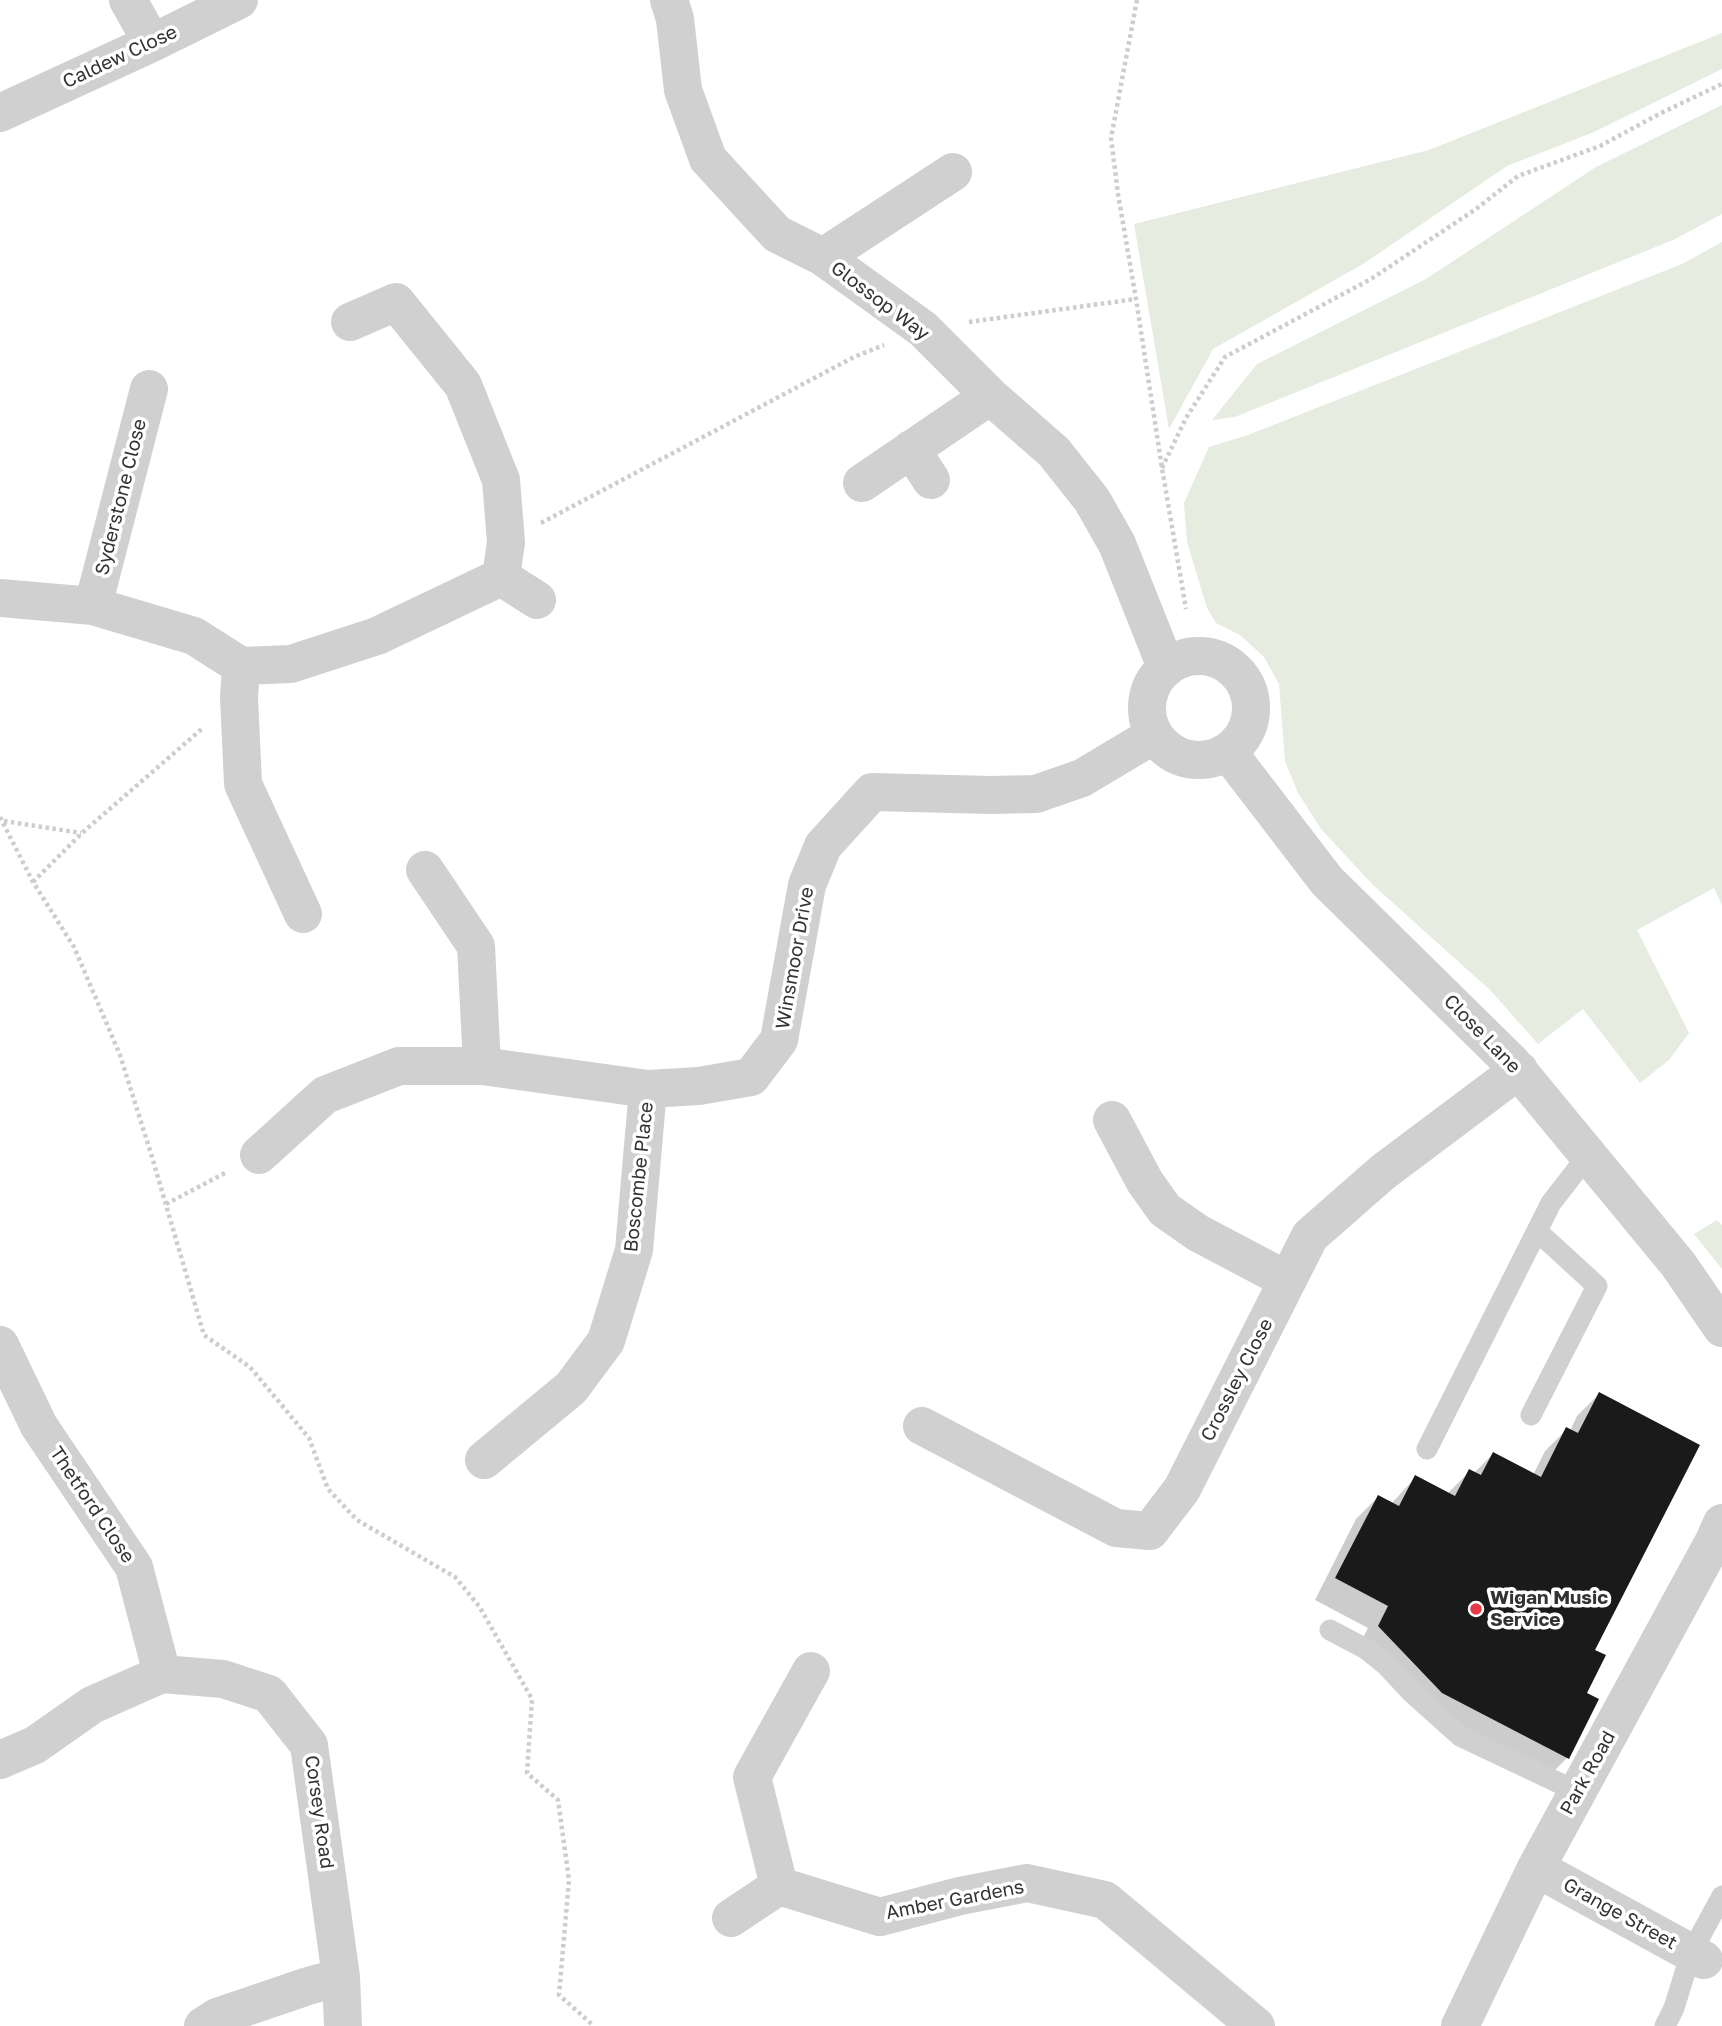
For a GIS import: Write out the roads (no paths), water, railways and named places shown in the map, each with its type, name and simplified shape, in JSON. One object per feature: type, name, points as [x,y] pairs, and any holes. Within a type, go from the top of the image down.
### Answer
[{"type":"street","points":[[128,0],[152,43]]},
{"type":"street","name":"Caldew Close","points":[[0,113],[239,0]]},
{"type":"street","name":"Glossop Way","points":[[669,0],[675,19],[683,90],[708,159],[777,234],[823,257],[923,329],[990,396],[1054,452],[1092,500],[1180,661]]},
{"type":"street","points":[[823,257],[953,172]]},
{"type":"street","points":[[350,323],[396,302],[463,385],[502,480],[503,559],[537,600]]},
{"type":"street","name":"Syderstone Close","points":[[93,606],[149,389]]},
{"type":"street","points":[[862,482],[921,464],[990,396]]},
{"type":"street","points":[[240,682],[377,636],[503,559]]},
{"type":"street","points":[[0,598],[93,606],[194,636],[240,682],[243,784],[303,914]]},
{"type":"street","points":[[1212,656],[1227,663],[1241,675],[1249,690],[1252,707],[1249,725],[1241,740],[1228,752],[1212,759],[1179,757],[1165,748],[1154,735],[1147,721],[1146,706],[1155,678],[1180,661],[1212,656]]},
{"type":"street","name":"Winsmoor Drive","points":[[259,1155],[325,1095],[399,1066],[482,1066],[648,1089],[699,1086],[751,1077],[779,1040],[807,885],[823,846],[872,792],[1036,794],[1082,778],[1154,735]]},
{"type":"street","name":"Close Lane","points":[[1228,752],[1326,881],[1519,1070],[1678,1264],[1722,1328]]},
{"type":"street","points":[[425,870],[476,946],[482,1066]]},
{"type":"street","name":"Crossley Close","points":[[922,1426],[1116,1528],[1150,1531],[1182,1489],[1310,1236],[1383,1172],[1519,1070]]},
{"type":"street","name":"Boscombe Place","points":[[484,1460],[571,1388],[606,1341],[634,1250],[648,1089]]},
{"type":"street","points":[[1112,1120],[1145,1182],[1165,1210],[1198,1233],[1287,1280]]},
{"type":"street","name":"Thetford Close","points":[[0,1345],[39,1426],[134,1567],[162,1674]]},
{"type":"street","name":"Park Road","points":[[1460,2026],[1536,1868],[1721,1531]]},
{"type":"street","points":[[731,1918],[779,1886],[752,1777],[810,1671]]},
{"type":"street","name":"Corsey Road","points":[[0,1760],[35,1745],[92,1705],[162,1674],[223,1679],[269,1694],[309,1745],[341,1977],[343,2026]]},
{"type":"street","name":"Grange Street","points":[[1536,1868],[1697,1957]]},
{"type":"street","name":"Amber Gardens","points":[[779,1886],[880,1917],[960,1896],[1027,1883],[1105,1900],[1256,2026]]},
{"type":"street","points":[[203,2026],[217,2017],[341,1977]]},
{"type":"lane","points":[[1427,1449],[1551,1203],[1589,1154]]},
{"type":"lane","points":[[1531,1415],[1597,1286],[1537,1231]]},
{"type":"lane","points":[[1329,1630],[1366,1649],[1386,1665],[1412,1693],[1460,1736],[1578,1792]]},
{"type":"lane","points":[[1665,2026],[1722,1896]]},
{"type":"place","name":"Wigan Music Service","points":[[1476,1609]]}]
